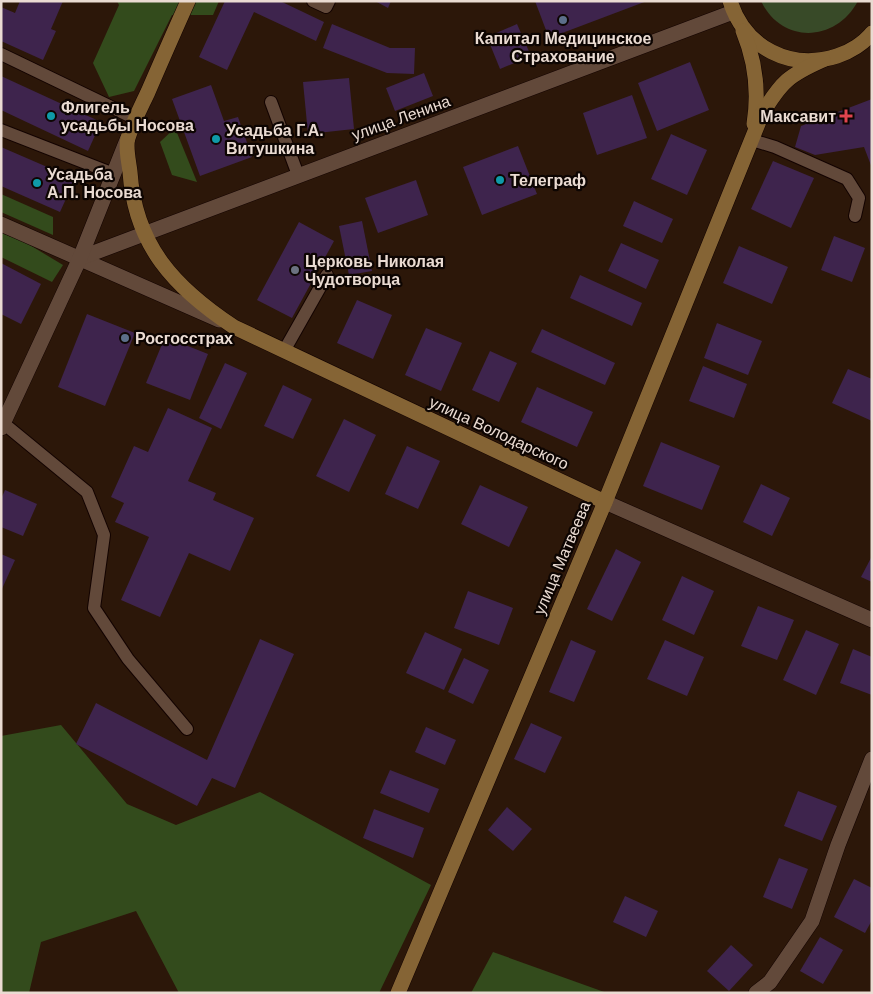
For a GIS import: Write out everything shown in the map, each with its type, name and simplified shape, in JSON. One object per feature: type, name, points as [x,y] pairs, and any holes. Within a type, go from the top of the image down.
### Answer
[{"type":"main road","points":[[127,140],[188,1]]},
{"type":"main road","points":[[732,7],[749,46],[756,90],[756,112],[752,140]]},
{"type":"main road","points":[[741,26],[757,43],[776,55],[799,61],[823,60]]},
{"type":"main road","points":[[846,53],[868,38],[872,33]]},
{"type":"main road","points":[[752,140],[762,114],[775,92],[788,78],[823,60],[872,43]]},
{"type":"main road","name":"улица Володарского","points":[[127,140],[131,187],[144,233],[162,262],[190,295],[208,310],[234,327],[605,502]]},
{"type":"main road","name":"улица Матвеева","points":[[399,990],[605,502],[752,140]]},
{"type":"street","name":"улица Ленина","points":[[80,258],[732,7]]},
{"type":"street","points":[[2,425],[80,258],[127,140]]},
{"type":"street","points":[[1,224],[234,327]]},
{"type":"street","name":"улица Володарского","points":[[605,502],[872,620]]},
{"type":"street","points":[[756,993],[770,982],[812,921],[838,845],[872,759]]},
{"type":"lane","points":[[313,1],[326,7],[329,1]]},
{"type":"lane","points":[[1,54],[136,119]]},
{"type":"lane","points":[[271,102],[298,175]]},
{"type":"lane","points":[[1,130],[114,174]]},
{"type":"lane","points":[[752,140],[775,147],[847,179],[859,198],[855,216]]},
{"type":"lane","points":[[859,198],[872,194]]},
{"type":"lane","points":[[284,351],[327,275]]},
{"type":"lane","points":[[2,425],[88,492],[104,535],[94,608],[128,659],[187,729]]},
{"type":"green space","points":[[117,1],[219,1],[213,15],[172,15],[134,91],[109,97],[93,63],[119,5]]},
{"type":"green space","points":[[761,1],[858,1],[848,15],[837,24],[823,31],[809,33],[795,31],[782,25],[770,15]]},
{"type":"green space","points":[[175,128],[197,182],[172,175],[160,142]]},
{"type":"green space","points":[[1,194],[53,217],[53,235],[1,212]]},
{"type":"green space","points":[[1,233],[23,241],[63,265],[52,282],[1,257]]},
{"type":"green space","points":[[61,725],[127,804],[176,825],[260,792],[431,885],[379,993],[179,993],[136,911],[41,942],[29,993],[1,993],[1,736]]},
{"type":"green space","points":[[493,952],[607,993],[471,993]]},
{"type":"building","points":[[20,1],[63,1],[51,29],[56,31],[43,60],[1,41],[1,7],[15,13]]},
{"type":"building","points":[[225,1],[280,1],[324,22],[316,41],[254,12],[227,70],[199,57]]},
{"type":"building","points":[[375,1],[391,1],[388,8]]},
{"type":"building","points":[[535,1],[647,1],[549,38]]},
{"type":"building","points":[[332,24],[390,48],[415,48],[414,74],[387,73],[323,48]]},
{"type":"building","points":[[517,24],[531,56],[500,69],[487,37]]},
{"type":"building","points":[[690,62],[709,110],[657,131],[638,83]]},
{"type":"building","points":[[424,73],[433,96],[395,111],[386,88]]},
{"type":"building","name":"Флигель усадьбы Носова","points":[[1,76],[101,122],[88,151],[1,110]]},
{"type":"building","points":[[349,78],[354,129],[308,134],[303,82]]},
{"type":"building","name":"Усадьба Г.А. Витушкина","points":[[211,85],[224,121],[238,117],[252,157],[200,176],[172,99]]},
{"type":"building","points":[[632,95],[647,138],[597,155],[583,113]]},
{"type":"building","points":[[872,99],[872,168],[864,147],[815,155],[795,147],[801,126]]},
{"type":"building","points":[[671,134],[707,150],[687,195],[651,179]]},
{"type":"building","name":"Телеграф","points":[[518,146],[537,194],[482,215],[463,167]]},
{"type":"building","name":"Усадьба А.П. Носова","points":[[1,147],[75,179],[60,212],[1,186]]},
{"type":"building","points":[[773,161],[814,178],[791,228],[751,209]]},
{"type":"building","points":[[416,180],[428,215],[378,233],[365,198]]},
{"type":"building","points":[[634,201],[673,219],[662,243],[623,226]]},
{"type":"building","points":[[362,221],[372,271],[349,275],[339,226]]},
{"type":"building","name":"Церковь Николая Чудотворца","points":[[299,222],[334,241],[292,318],[257,300]]},
{"type":"building","points":[[834,236],[865,248],[852,282],[821,270]]},
{"type":"building","points":[[621,243],[659,260],[646,289],[608,271]]},
{"type":"building","points":[[739,246],[788,267],[772,304],[723,283]]},
{"type":"building","points":[[1,263],[41,284],[21,324],[1,314]]},
{"type":"building","points":[[580,275],[642,303],[632,326],[570,298]]},
{"type":"building","points":[[357,300],[392,315],[373,359],[337,343]]},
{"type":"building","points":[[87,314],[135,333],[105,406],[58,387]]},
{"type":"building","points":[[717,323],[762,341],[748,375],[704,358]]},
{"type":"building","points":[[426,328],[462,343],[441,391],[405,375]]},
{"type":"building","points":[[542,329],[615,363],[605,385],[531,352]]},
{"type":"building","points":[[165,337],[208,354],[190,400],[146,383]]},
{"type":"building","points":[[490,351],[517,363],[499,402],[472,390]]},
{"type":"building","points":[[225,363],[247,373],[221,429],[199,418]]},
{"type":"building","points":[[703,366],[747,384],[734,418],[689,401]]},
{"type":"building","points":[[848,369],[872,379],[872,421],[832,403]]},
{"type":"building","points":[[283,385],[312,399],[293,439],[264,426]]},
{"type":"building","points":[[537,387],[593,412],[577,447],[521,422]]},
{"type":"building","points":[[168,408],[212,428],[188,481],[216,493],[213,500],[254,518],[230,571],[189,553],[160,617],[121,600],[149,537],[115,522],[124,503],[111,497],[134,446],[148,452]]},
{"type":"building","points":[[344,419],[376,435],[349,492],[316,476]]},
{"type":"building","points":[[661,442],[720,466],[702,510],[643,486]]},
{"type":"building","points":[[407,446],[440,461],[418,509],[385,494]]},
{"type":"building","points":[[761,484],[790,498],[772,536],[743,522]]},
{"type":"building","points":[[480,485],[528,507],[509,547],[461,524]]},
{"type":"building","points":[[5,490],[37,504],[23,536],[1,527],[1,499]]},
{"type":"building","points":[[616,549],[641,562],[612,621],[587,609]]},
{"type":"building","points":[[1,554],[15,560],[1,591]]},
{"type":"building","points":[[872,556],[872,582],[861,577]]},
{"type":"building","points":[[682,576],[714,591],[694,635],[662,620]]},
{"type":"building","points":[[468,591],[513,608],[499,645],[454,628]]},
{"type":"building","points":[[758,606],[794,620],[777,660],[741,646]]},
{"type":"building","points":[[806,630],[839,644],[816,695],[783,680]]},
{"type":"building","points":[[425,632],[462,649],[444,690],[406,673]]},
{"type":"building","points":[[260,639],[294,654],[235,788],[212,778],[197,806],[76,744],[96,703],[207,760]]},
{"type":"building","points":[[571,640],[596,651],[574,702],[549,692]]},
{"type":"building","points":[[665,640],[704,657],[687,696],[647,679]]},
{"type":"building","points":[[853,649],[872,657],[872,695],[840,683]]},
{"type":"building","points":[[464,658],[489,670],[473,704],[448,692]]},
{"type":"building","points":[[531,723],[562,737],[545,773],[514,759]]},
{"type":"building","points":[[426,727],[456,740],[445,765],[415,752]]},
{"type":"building","points":[[390,770],[439,789],[429,813],[380,793]]},
{"type":"building","points":[[798,791],[837,806],[822,841],[784,826]]},
{"type":"building","points":[[507,807],[532,829],[513,851],[488,830]]},
{"type":"building","points":[[374,809],[424,828],[413,858],[363,838]]},
{"type":"building","points":[[779,858],[808,869],[792,909],[763,897]]},
{"type":"building","points":[[854,879],[872,888],[872,920],[865,933],[834,917]]},
{"type":"building","points":[[625,896],[658,911],[646,937],[613,922]]},
{"type":"building","points":[[820,937],[843,950],[823,984],[800,971]]},
{"type":"building","points":[[731,945],[753,965],[729,991],[707,971]]},
{"type":"place","name":"Капитал Медицинское Страхование","points":[[563,20]]},
{"type":"place","name":"Флигель усадьбы Носова","points":[[51,116]]},
{"type":"place","name":"Максавит","points":[[846,116]]},
{"type":"place","name":"Усадьба Г.А. Витушкина","points":[[216,139]]},
{"type":"place","name":"Телеграф","points":[[500,180]]},
{"type":"place","name":"Усадьба А.П. Носова","points":[[37,183]]},
{"type":"place","name":"Церковь Николая Чудотворца","points":[[295,270]]},
{"type":"place","name":"Росгосстрах","points":[[125,338]]}]
